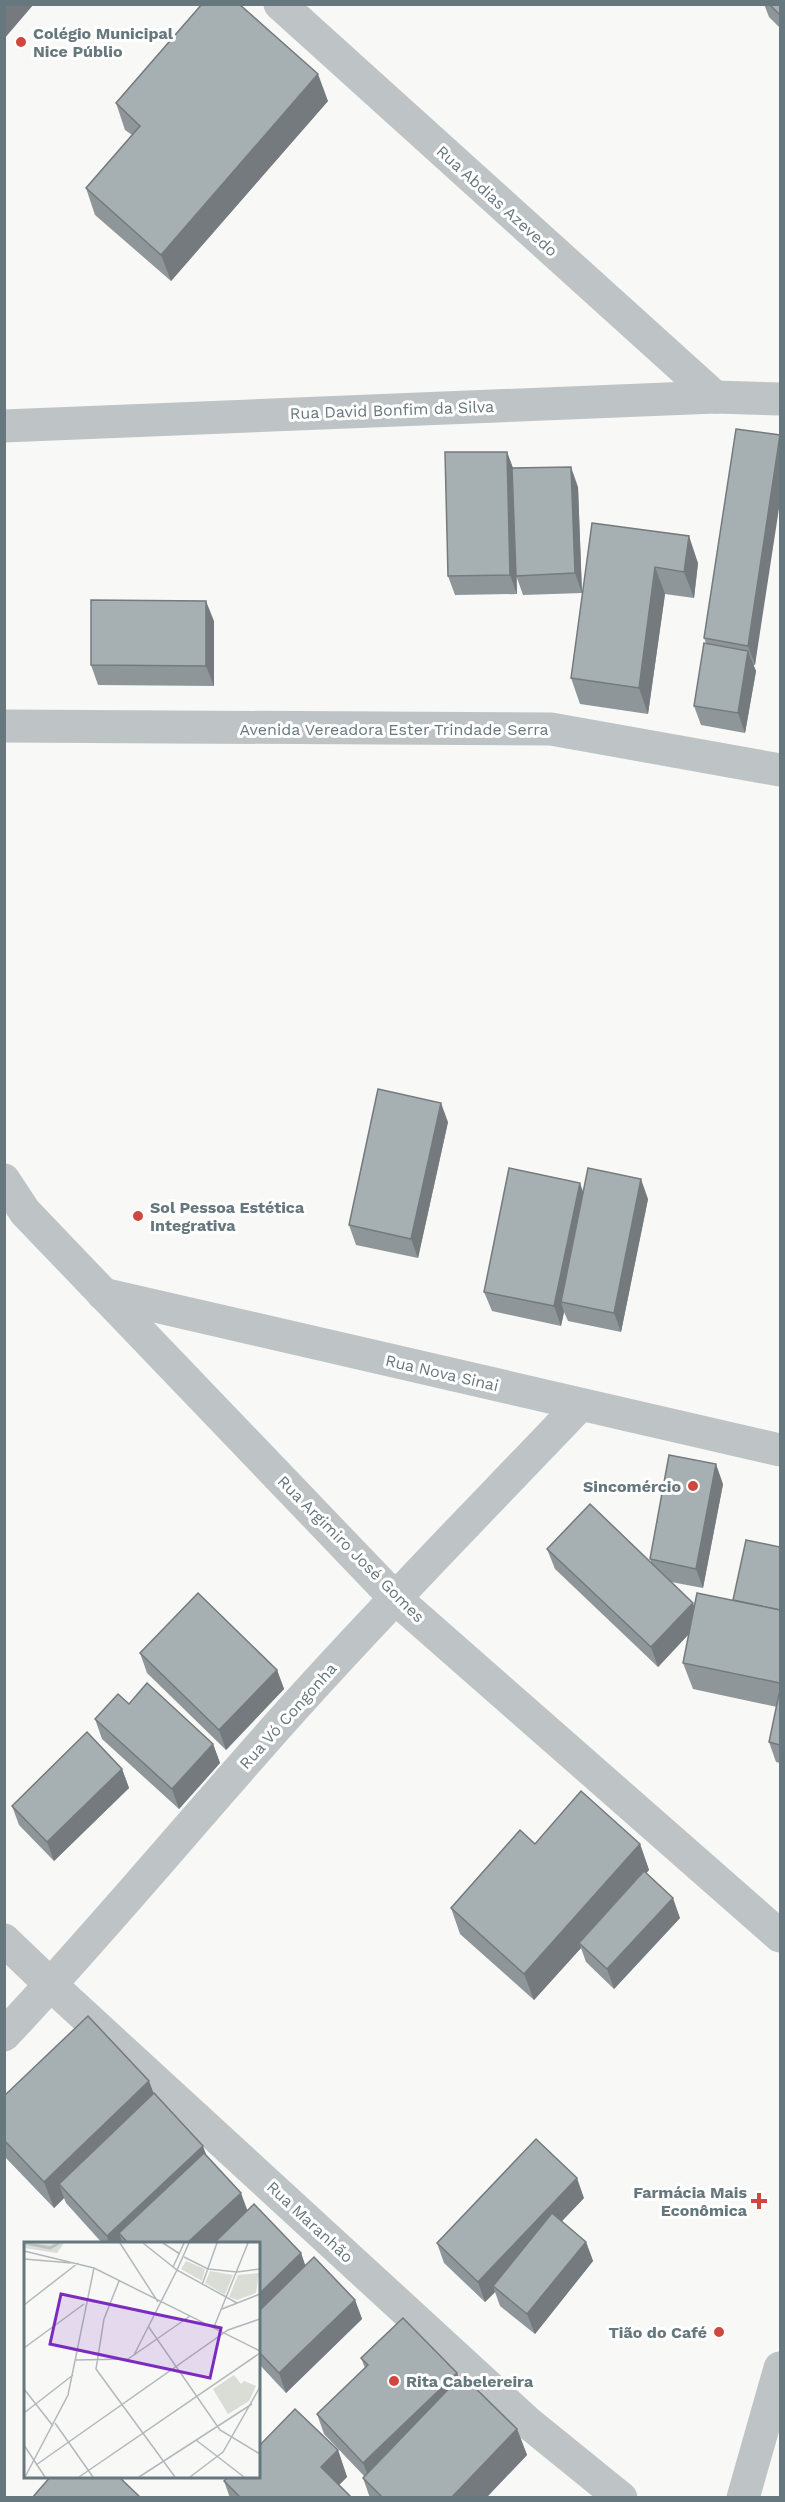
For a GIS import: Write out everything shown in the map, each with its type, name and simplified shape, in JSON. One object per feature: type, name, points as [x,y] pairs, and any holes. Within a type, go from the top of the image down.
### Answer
[{"type":"street","name":"Rua Abdias Azevedo","points":[[280,4],[715,397]]},
{"type":"street","name":"Rua David Bonfim da Silva","points":[[4,426],[715,397],[780,399]]},
{"type":"street","name":"Avenida Vereadora Ester Trindade Serra","points":[[4,726],[551,729],[780,770]]},
{"type":"street","name":"Rua Argimiro José Gomes","points":[[4,1180],[25,1212],[395,1598],[780,1936]]},
{"type":"street","name":"Rua Nova Sinai","points":[[103,1294],[780,1450]]},
{"type":"street","name":"Rua Vó Congonha","points":[[4,2035],[395,1598],[580,1405]]},
{"type":"street","name":"Rua Maranhão","points":[[4,1940],[526,2421],[621,2498]]},
{"type":"street","points":[[743,2498],[778,2388]]},
{"type":"building","points":[[202,4],[239,4],[318,74],[161,255],[86,188],[140,126],[116,103]]},
{"type":"building","points":[[769,4],[780,4],[780,15]]},
{"type":"building","points":[[736,429],[780,435],[748,646],[704,638]]},
{"type":"building","points":[[445,452],[507,452],[510,575],[448,576]]},
{"type":"building","points":[[571,467],[575,573],[516,576],[512,468]]},
{"type":"building","points":[[592,523],[689,536],[684,572],[655,567],[639,688],[571,678]]},
{"type":"building","points":[[91,600],[206,601],[206,666],[91,665]]},
{"type":"building","points":[[704,643],[748,651],[738,713],[694,706]]},
{"type":"building","points":[[378,1089],[441,1103],[411,1239],[349,1225]]},
{"type":"building","points":[[509,1168],[580,1183],[554,1306],[484,1292]]},
{"type":"building","points":[[588,1168],[641,1179],[614,1313],[561,1302]]},
{"type":"building","points":[[669,1455],[716,1464],[696,1569],[650,1559]]},
{"type":"building","points":[[590,1504],[693,1603],[651,1647],[547,1549]]},
{"type":"building","points":[[746,1540],[780,1547],[780,1610],[733,1600]]},
{"type":"building","points":[[198,1593],[277,1670],[219,1730],[140,1653]]},
{"type":"building","points":[[697,1593],[780,1610],[780,1683],[683,1663]]},
{"type":"building","points":[[147,1683],[213,1744],[172,1789],[95,1719],[118,1694],[129,1704]]},
{"type":"building","points":[[780,1694],[780,1745],[769,1742]]},
{"type":"building","points":[[87,1732],[122,1769],[47,1842],[12,1806]]},
{"type":"building","points":[[581,1791],[640,1844],[524,1974],[451,1908],[520,1830],[535,1844]]},
{"type":"building","points":[[644,1871],[673,1898],[607,1969],[579,1943]]},
{"type":"building","points":[[88,2016],[149,2081],[44,2182],[4,2140],[4,2096]]},
{"type":"building","points":[[154,2093],[203,2146],[107,2236],[59,2184]]},
{"type":"building","points":[[536,2139],[577,2178],[478,2282],[437,2243]]},
{"type":"building","points":[[204,2153],[241,2193],[188,2242],[127,2242],[119,2233]]},
{"type":"building","points":[[254,2204],[301,2253],[260,2293],[260,2242],[215,2242]]},
{"type":"building","points":[[552,2213],[586,2242],[527,2314],[493,2286]]},
{"type":"building","points":[[314,2257],[355,2300],[279,2373],[260,2353],[260,2310]]},
{"type":"building","points":[[403,2318],[457,2373],[363,2463],[317,2414],[368,2365],[361,2358]]},
{"type":"building","points":[[462,2375],[517,2429],[451,2498],[383,2498],[363,2478]]},
{"type":"building","points":[[295,2409],[338,2450],[321,2467],[352,2498],[241,2498],[224,2481],[227,2478],[260,2478],[260,2445]]},
{"type":"building","points":[[49,2478],[120,2478],[141,2498],[32,2498]]},
{"type":"place","name":"Colégio Municipal Nice Públio","points":[[21,42]]},
{"type":"place","name":"Sol Pessoa Estética Integrativa","points":[[138,1216]]},
{"type":"place","name":"Sincomércio","points":[[693,1486]]},
{"type":"place","name":"Farmácia Mais Econômica","points":[[759,2201]]},
{"type":"place","name":"Tião do Café","points":[[719,2332]]},
{"type":"place","name":"Rita Cabelereira","points":[[394,2381]]}]
